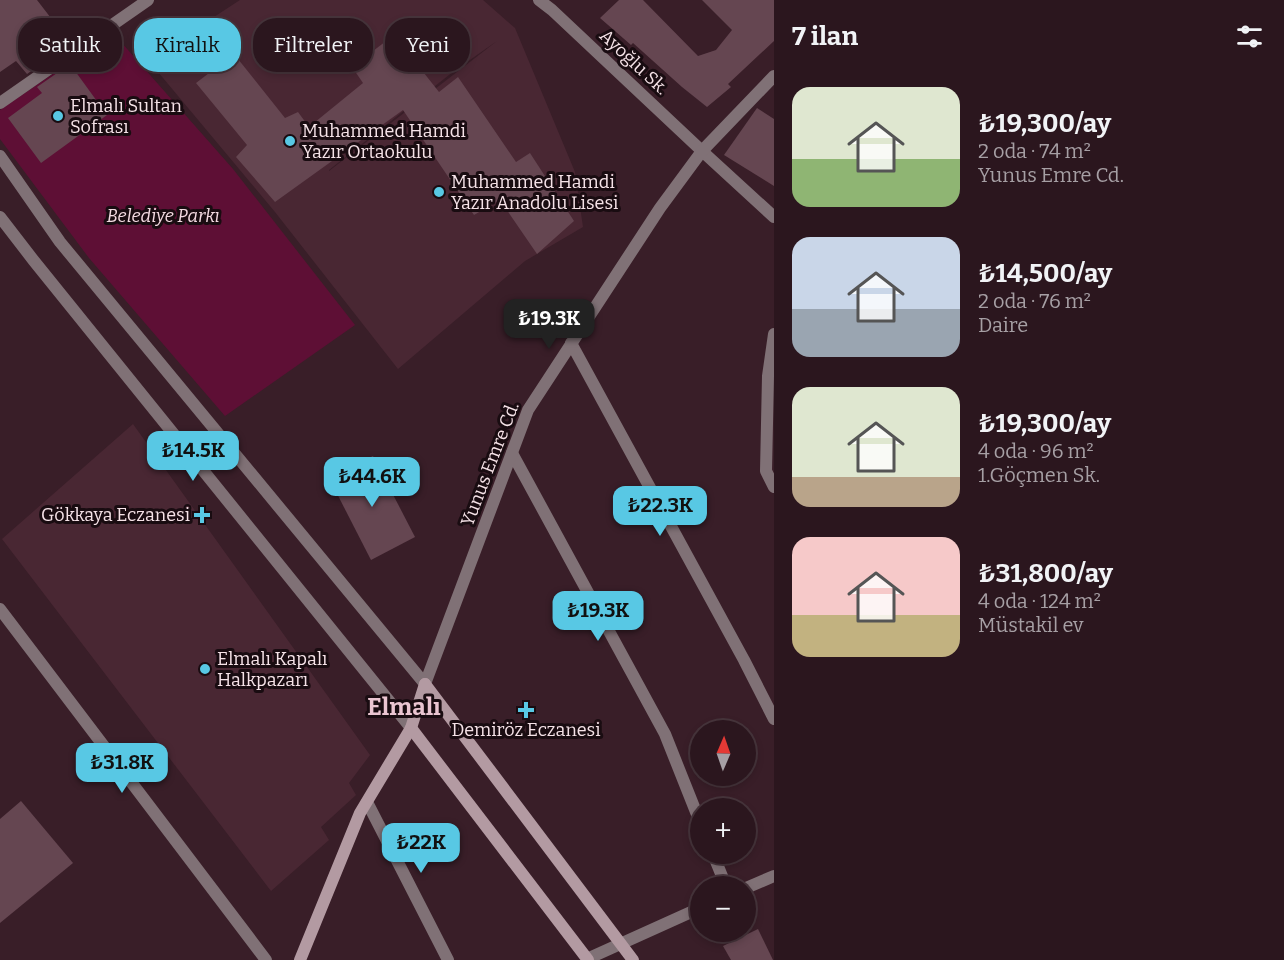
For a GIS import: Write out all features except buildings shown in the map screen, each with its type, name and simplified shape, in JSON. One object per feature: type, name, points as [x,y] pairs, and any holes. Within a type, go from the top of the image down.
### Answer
[{"type":"main road","points":[[300,960],[360,813],[411,728],[425,684]]},
{"type":"main road","points":[[425,684],[633,960]]},
{"type":"main road","points":[[411,728],[587,959]]},
{"type":"street","points":[[0,103],[148,0]]},
{"type":"street","name":"Ayoğlu Sk.","points":[[539,0],[774,216]]},
{"type":"street","points":[[552,10],[561,0]]},
{"type":"street","name":"Yunus Emre Cd.","points":[[425,684],[528,410],[660,208],[702,151],[774,75]]},
{"type":"street","points":[[0,156],[68,251],[425,684]]},
{"type":"street","points":[[0,217],[411,728]]},
{"type":"street","points":[[774,334],[768,376],[766,471],[774,487]]},
{"type":"street","points":[[571,343],[774,719]]},
{"type":"street","points":[[512,453],[665,734],[690,798]]},
{"type":"street","points":[[0,609],[266,960]]},
{"type":"street","points":[[367,802],[448,960]]},
{"type":"street","points":[[756,884],[774,876]]},
{"type":"street","points":[[587,959],[690,912]]},
{"type":"shaded area","name":"Muhammed Hamdi Yazır Anadolu Lisesi","points":[[240,0],[483,0],[515,28],[575,172],[583,227],[525,261],[398,369],[275,212],[158,72],[241,72],[241,18],[212,18]],"holes":[[[385,18],[470,18],[470,60],[497,41],[470,62],[470,72],[457,72],[329,170],[453,72],[385,72]]]},
{"type":"shaded area","name":"Elmalı Kapalı Halkpazarı","points":[[133,424],[370,755],[349,783],[356,795],[321,827],[329,840],[271,891],[2,539]]},
{"type":"green space","name":"Belediye Parkı","points":[[122,43],[134,57],[134,72],[147,72],[233,169],[355,325],[225,416],[89,258],[0,139],[0,110],[56,72],[122,72]]},
{"type":"place","name":"Elmalı Sultan Sofrası","points":[[58,116]]},
{"type":"place","name":"Muhammed Hamdi Yazır Ortaokulu","points":[[290,141]]},
{"type":"place","name":"Muhammed Hamdi Yazır Anadolu Lisesi","points":[[439,192]]},
{"type":"place","name":"Gökkaya Eczanesi","points":[[202,515]]},
{"type":"place","name":"Elmalı Kapalı Halkpazarı","points":[[205,669]]},
{"type":"place","name":"Demiröz Eczanesi","points":[[526,710]]},
{"type":"district","name":"Elmalı","points":[[404,707]]}]
